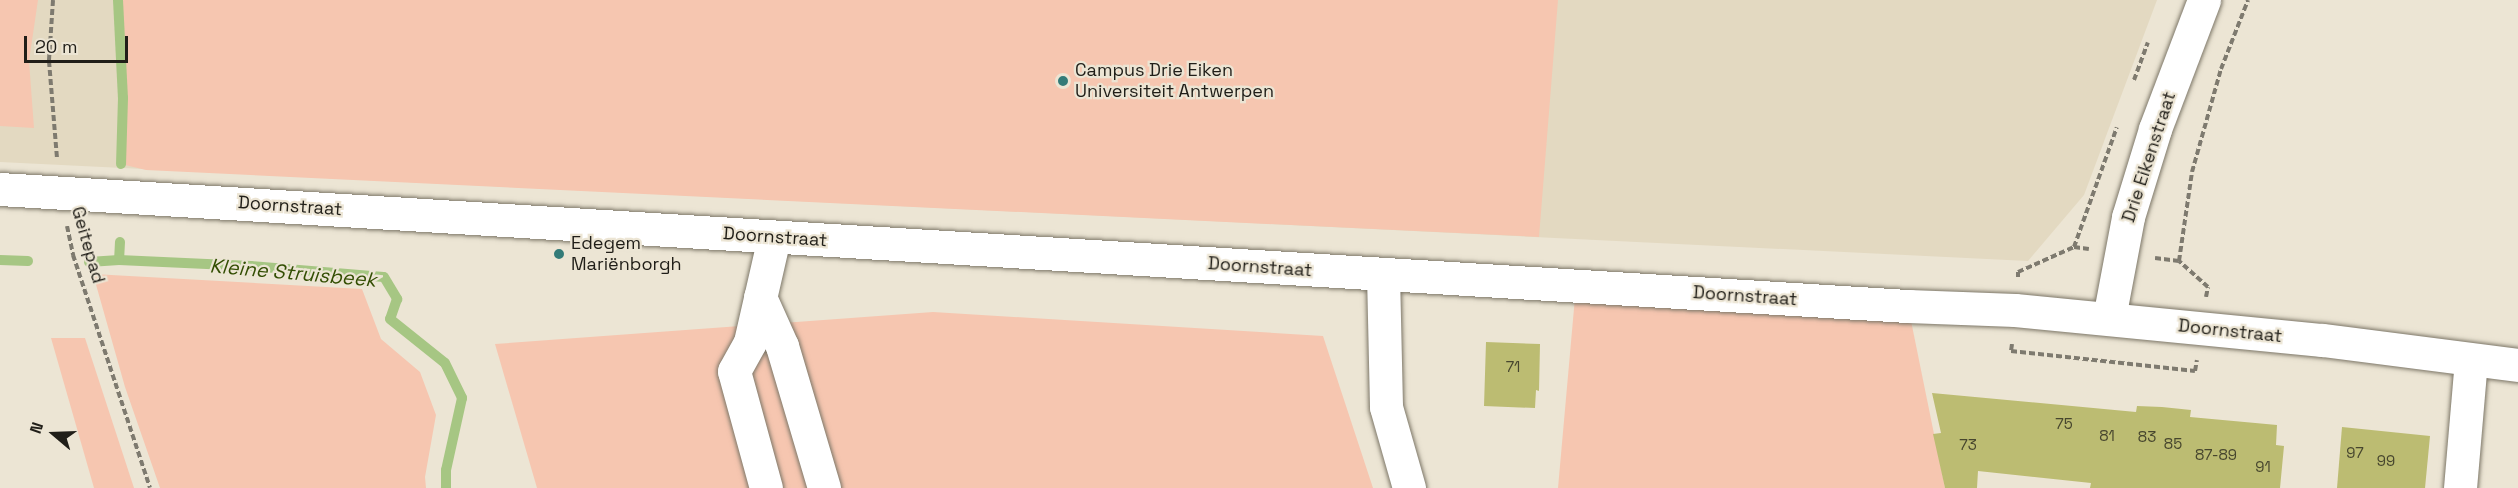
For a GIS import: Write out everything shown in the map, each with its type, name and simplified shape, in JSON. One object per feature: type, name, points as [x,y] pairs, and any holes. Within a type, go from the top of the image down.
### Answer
[{"type":"street","name":"Drie Eikenstraat","points":[[2109,318],[2128,217],[2155,129],[2204,0]]},
{"type":"street","name":"Doornstraat","points":[[0,189],[1908,306],[2015,310],[2202,328],[2518,365]]},
{"type":"street","points":[[766,488],[734,371],[750,342],[774,237]]},
{"type":"street","points":[[1383,274],[1386,407],[1409,488]]},
{"type":"street","points":[[760,297],[782,346],[824,488]]},
{"type":"street","points":[[2460,488],[2471,360]]},
{"type":"path","name":"Geitepad","points":[[52,0],[49,61],[60,192],[74,255],[150,488]]},
{"type":"path","points":[[2202,328],[2208,287],[2179,261],[2180,250],[2192,172],[2221,69],[2248,0]]},
{"type":"shaded area","name":"Campus Drie Eiken Universiteit Antwerpen","points":[[0,0],[2157,0],[2084,195],[2028,261],[0,162]]},
{"type":"shaded area","points":[[0,0],[38,0],[29,61],[34,128],[0,126]]},
{"type":"shaded area","name":"Campus Drie Eiken Universiteit Antwerpen","points":[[118,0],[1558,0],[1539,237],[146,170],[121,164],[123,98]]},
{"type":"shaded area","points":[[93,274],[362,289],[381,339],[420,372],[436,415],[425,477],[426,488],[160,488],[125,387]]},
{"type":"shaded area","points":[[1576,286],[1908,306],[1945,488],[1558,488]]},
{"type":"shaded area","points":[[933,312],[1323,336],[1373,488],[537,488],[495,344]]},
{"type":"shaded area","points":[[51,338],[85,338],[134,488],[94,488]]},
{"type":"building","points":[[1486,342],[1540,344],[1539,391],[1536,390],[1535,408],[1484,406]]},
{"type":"building","points":[[1932,393],[2136,412],[2137,406],[2162,407],[2191,410],[2190,417],[2277,425],[2276,445],[2284,446],[2280,488],[2090,488],[2091,483],[1978,471],[1977,488],[1945,488],[1933,434],[1941,433]]},
{"type":"building","points":[[2342,427],[2430,436],[2425,488],[2337,488]]},
{"type":"waterway","name":"Kleine Struisbeek","points":[[118,0],[123,98],[121,164]]},
{"type":"waterway","name":"Kleine Struisbeek","points":[[120,242],[119,260],[251,266],[384,277],[397,299],[390,319],[445,363],[462,398],[446,470],[446,488]]},
{"type":"waterway","points":[[0,260],[28,261]]},
{"type":"waterway","points":[[89,262],[119,260]]},
{"type":"place","name":"Campus Drie Eiken Universiteit Antwerpen","points":[[1063,81]]},
{"type":"place","name":"Edegem Mariënborgh","points":[[559,254]]}]
